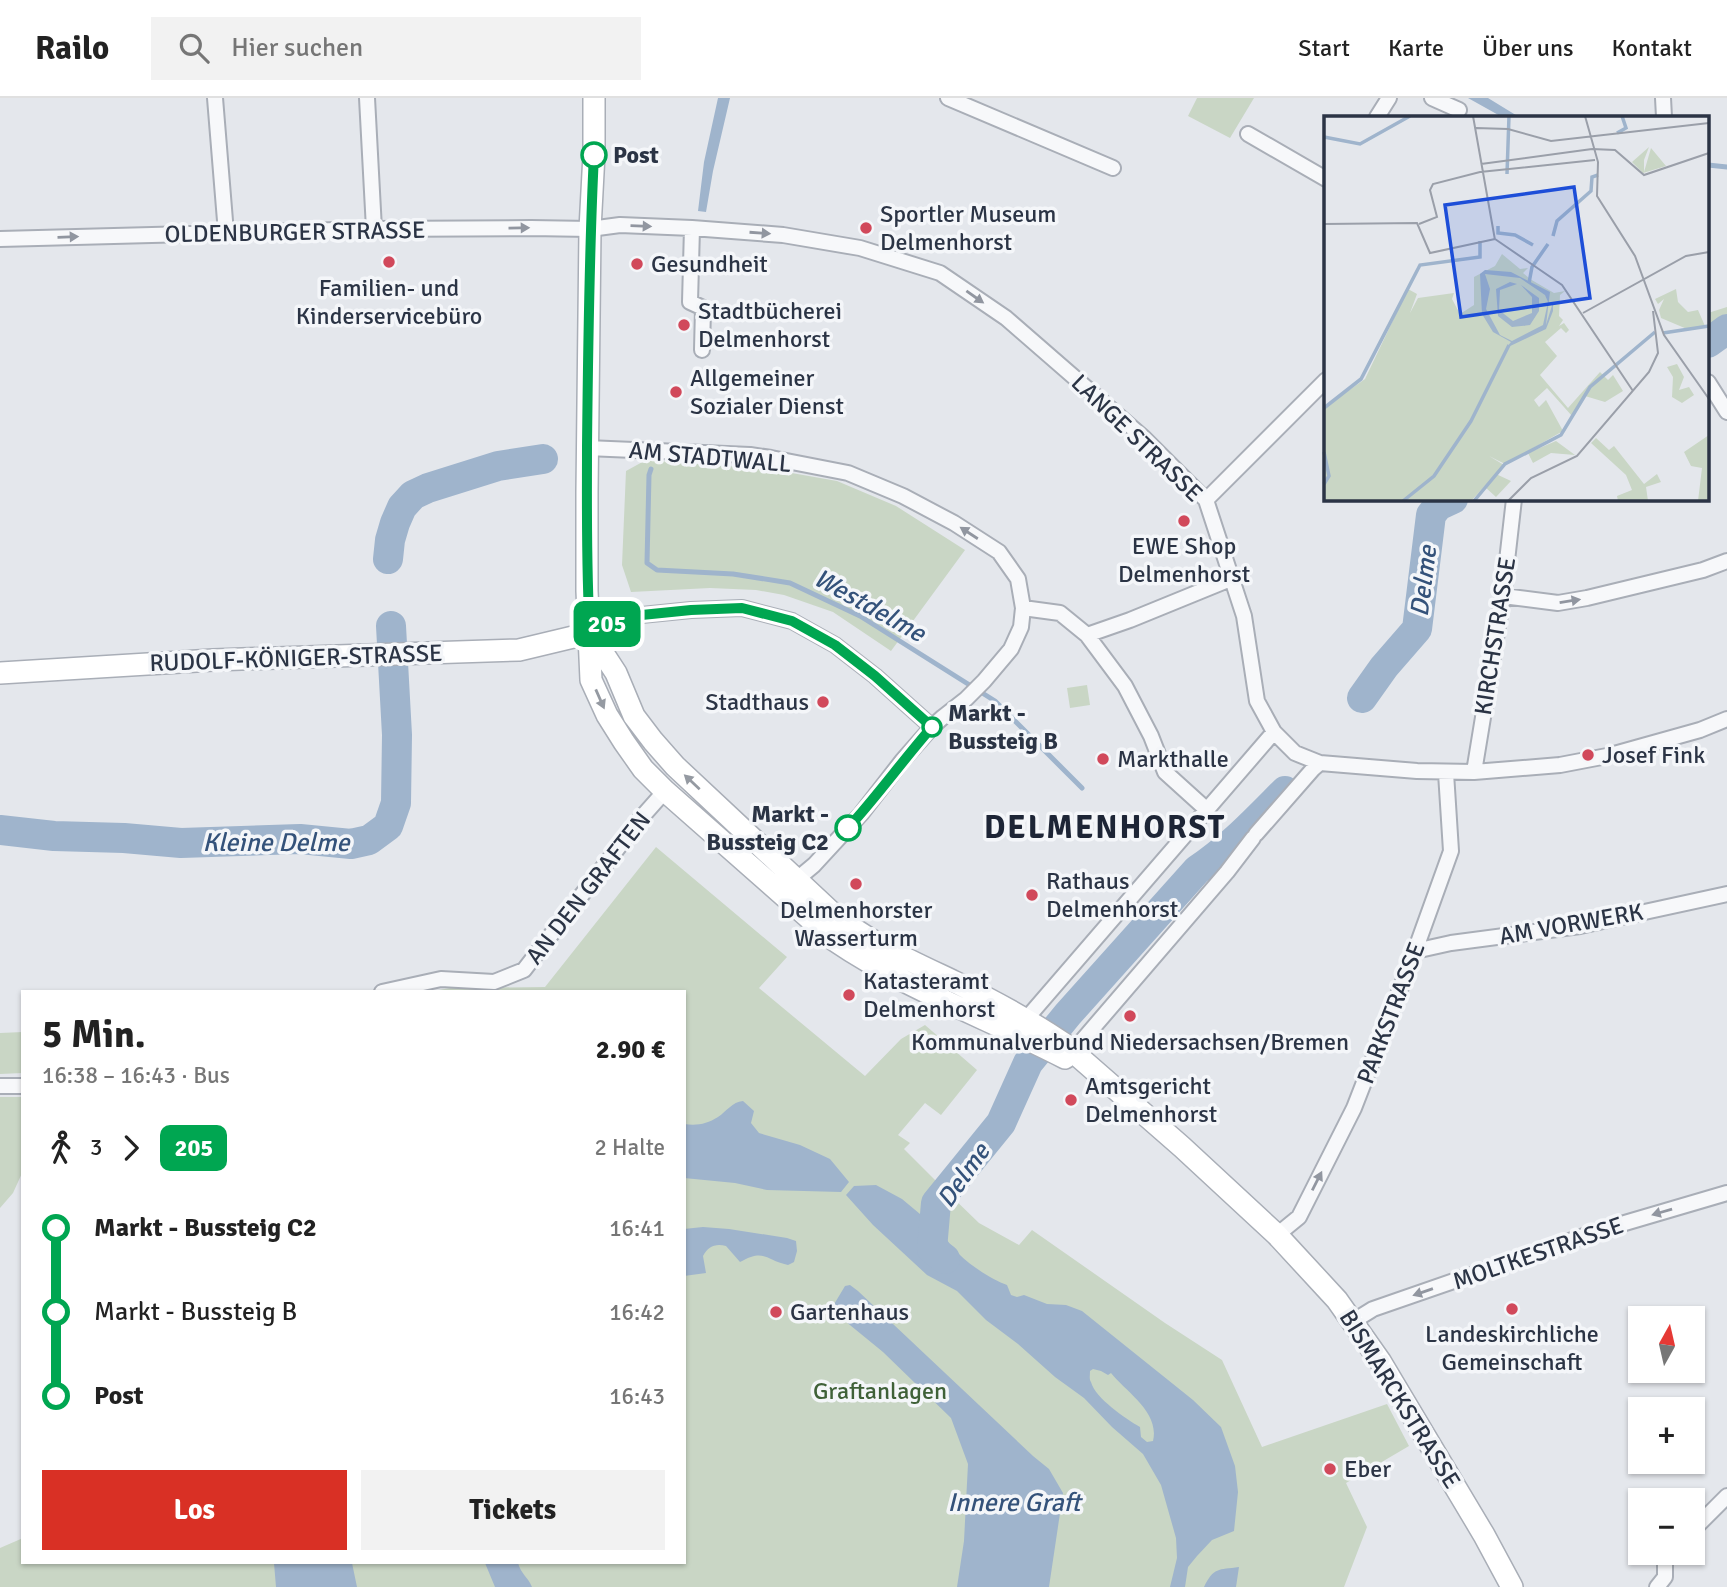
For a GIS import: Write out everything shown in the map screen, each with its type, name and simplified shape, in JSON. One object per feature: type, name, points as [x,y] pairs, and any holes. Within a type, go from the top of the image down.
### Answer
[{"type":"main road","points":[[594,98],[587,460],[587,591],[592,680],[607,716],[643,769],[665,791],[789,886]]},
{"type":"main road","points":[[590,633],[616,673],[634,716],[653,741],[789,886]]},
{"type":"main road","name":"RUDOLF-KÖNIGER-STRASSE","points":[[0,673],[213,660],[519,650],[590,633]]},
{"type":"main road","name":"BISMARCKSTRASSE","points":[[789,886],[823,932],[864,961],[924,993],[1028,1030],[1064,1049],[1182,1147],[1277,1235],[1337,1300],[1380,1361],[1512,1587]]},
{"type":"street","points":[[215,98],[226,233]]},
{"type":"street","points":[[367,98],[374,229]]},
{"type":"street","points":[[948,98],[1113,168]]},
{"type":"street","points":[[1378,116],[1389,98]]},
{"type":"street","points":[[1432,98],[1459,106]]},
{"type":"street","points":[[1663,98],[1664,116]]},
{"type":"street","points":[[1248,134],[1324,178]]},
{"type":"street","name":"LANGE STRASSE","points":[[590,229],[621,225],[783,234],[860,248],[940,273],[1015,326],[1144,438],[1206,500],[1244,616],[1258,701],[1274,732],[1295,752],[1320,763],[1446,773],[1560,765],[1607,756],[1700,730],[1727,719]]},
{"type":"street","points":[[692,228],[690,302],[703,308],[702,350]]},
{"type":"street","name":"OLDENBURGER STRASSE","points":[[0,239],[374,229],[590,229]]},
{"type":"street","points":[[1206,500],[1324,382]]},
{"type":"street","points":[[1710,385],[1727,412]]},
{"type":"street","name":"AM STADTWALL","points":[[587,460],[711,453],[771,458],[848,474],[903,496],[954,523],[999,552],[1018,579],[1023,608],[1021,627],[1011,649],[966,699],[932,727],[861,814],[814,864],[789,886]]},
{"type":"street","name":"KIRCHSTRASSE","points":[[1474,772],[1503,596],[1514,500]]},
{"type":"street","points":[[1503,596],[1558,603],[1703,570],[1727,561]]},
{"type":"street","points":[[1087,635],[1233,578]]},
{"type":"street","points":[[590,633],[622,617],[691,610],[742,608],[792,621],[835,645],[875,676],[932,727]]},
{"type":"street","points":[[1023,608],[1060,613],[1087,635],[1125,686],[1151,736],[1165,772],[1207,810]]},
{"type":"street","points":[[1028,1030],[1104,928],[1274,732]]},
{"type":"street","points":[[1064,1049],[1227,872],[1254,836],[1320,763]]},
{"type":"street","name":"PARKSTRASSE","points":[[1277,1235],[1299,1217],[1354,1108],[1415,951],[1451,851],[1446,773]]},
{"type":"street","name":"AN DEN GRAFTEN","points":[[391,990],[441,979],[494,982],[524,970],[641,818],[665,791]]},
{"type":"street","name":"AM VORWERK","points":[[1415,951],[1451,943],[1580,926],[1727,894]]},
{"type":"street","points":[[0,1086],[21,1086]]},
{"type":"street","name":"MOLTKESTRASSE","points":[[1352,1322],[1373,1309],[1601,1230],[1727,1193]]},
{"type":"street","points":[[1705,1518],[1727,1496]]},
{"type":"street","points":[[1657,1587],[1665,1577],[1665,1565]]},
{"type":"green space","points":[[1197,98],[1254,98],[1230,138],[1188,116]]},
{"type":"green space","points":[[1727,307],[1727,349],[1720,328],[1710,335],[1710,312]]},
{"type":"green space","points":[[646,460],[769,469],[837,481],[896,506],[965,550],[891,651],[833,612],[784,595],[756,590],[710,588],[631,592],[622,565],[626,471]]},
{"type":"green space","points":[[1087,685],[1090,705],[1070,708],[1067,688]]},
{"type":"green space","name":"Graftanlagen","points":[[656,847],[787,957],[759,988],[865,1076],[901,1039],[925,1025],[977,1070],[941,1115],[925,1103],[898,1135],[910,1143],[904,1149],[979,1223],[1019,1245],[1032,1230],[1222,1360],[1262,1447],[1387,1404],[1409,1446],[1346,1483],[1367,1527],[1344,1587],[0,1587],[0,1548],[21,1539],[21,1564],[686,1564],[686,990],[439,990],[545,987]]},
{"type":"green space","points":[[21,1032],[21,1073],[0,1074],[0,1033]]},
{"type":"green space","points":[[0,1097],[21,1097],[21,1175],[13,1193],[0,1208]]},
{"type":"water","points":[[718,98],[730,98],[706,212],[698,211],[704,162]]},
{"type":"water","points":[[1468,98],[1488,98],[1517,116],[1500,116]]},
{"type":"water","points":[[743,1101],[754,1111],[751,1123],[759,1133],[800,1145],[830,1159],[849,1182],[841,1192],[767,1190],[735,1183],[686,1178],[686,1124],[698,1125],[710,1121]]},
{"type":"water","points":[[876,1185],[902,1199],[944,1234],[954,1249],[971,1264],[1007,1285],[1011,1295],[1024,1295],[1047,1304],[1066,1305],[1082,1311],[1193,1400],[1221,1427],[1235,1466],[1238,1492],[1234,1531],[1212,1540],[1197,1556],[1188,1567],[1185,1587],[1170,1587],[1177,1558],[1176,1538],[1161,1485],[1143,1454],[1084,1398],[986,1320],[957,1291],[927,1275],[873,1225],[846,1195],[854,1186]],"holes":[[[1090,1371],[1101,1371],[1108,1375],[1111,1373],[1147,1412],[1152,1421],[1153,1441],[1147,1442],[1141,1437],[1140,1427],[1098,1395],[1090,1381]]]},
{"type":"water","points":[[686,1229],[729,1229],[787,1238],[796,1241],[797,1251],[794,1262],[788,1265],[760,1255],[740,1262],[726,1246],[716,1245],[703,1256],[706,1273],[686,1276]]},
{"type":"water","name":"Innere Graft","points":[[850,1285],[1049,1469],[1063,1493],[1049,1587],[957,1587],[964,1541],[968,1464],[951,1418],[883,1352],[834,1312],[833,1306],[845,1286]]},
{"type":"water","points":[[274,1564],[352,1564],[357,1587],[276,1587]]},
{"type":"water","points":[[485,1564],[518,1564],[532,1587],[495,1587]]},
{"type":"water","points":[[1239,1567],[1236,1587],[1204,1587],[1217,1571]]},
{"type":"waterway","name":"Westdelme","points":[[1710,165],[1727,167]]},
{"type":"waterway","name":"Delme","points":[[1710,342],[1727,329]]},
{"type":"waterway","name":"Kleine Delme","points":[[388,559],[395,523],[402,507],[413,495],[498,466],[543,459]]},
{"type":"waterway","name":"Westdelme","points":[[651,469],[647,563],[657,570],[733,574],[790,583],[860,616],[995,701],[1082,788]]},
{"type":"waterway","name":"Delme","points":[[1362,698],[1384,667],[1417,629],[1431,515],[1438,506],[1451,500]]},
{"type":"waterway","name":"Kleine Delme","points":[[0,830],[54,836],[181,843],[300,839],[351,844],[369,840],[388,826],[396,803],[397,735],[391,626]]},
{"type":"waterway","name":"Delme","points":[[945,1259],[932,1249],[936,1203],[1001,1123],[1028,1063],[1068,1014],[1197,870],[1232,843],[1285,791]]},
{"type":"bus line","name":"205","points":[[594,155],[587,403],[587,591],[590,633],[622,617],[742,608],[792,621],[835,645],[875,676],[932,727],[848,828]]},
{"type":"place","name":"Post","points":[[594,155]]},
{"type":"place","name":"Sportler Museum Delmenhorst","points":[[866,228]]},
{"type":"place","name":"Familien- und Kinderservicebüro","points":[[389,262]]},
{"type":"place","name":"Gesundheit","points":[[637,264]]},
{"type":"place","name":"Stadtbücherei Delmenhorst","points":[[684,325]]},
{"type":"place","name":"Allgemeiner Sozialer Dienst","points":[[676,392]]},
{"type":"place","name":"EWE Shop Delmenhorst","points":[[1184,521]]},
{"type":"place","name":"Stadthaus","points":[[823,702]]},
{"type":"place","name":"Markt - Bussteig B","points":[[932,727]]},
{"type":"place","name":"Josef Fink","points":[[1588,755]]},
{"type":"place","name":"Markthalle","points":[[1103,759]]},
{"type":"place","name":"Markt - Bussteig C2","points":[[848,828]]},
{"type":"place","name":"Delmenhorster Wasserturm","points":[[856,884]]},
{"type":"place","name":"Rathaus Delmenhorst","points":[[1032,895]]},
{"type":"place","name":"Katasteramt Delmenhorst","points":[[849,995]]},
{"type":"place","name":"Kommunalverbund Niedersachsen/Bremen","points":[[1130,1016]]},
{"type":"place","name":"Amtsgericht Delmenhorst","points":[[1071,1100]]},
{"type":"place","name":"Landeskirchliche Gemeinschaft","points":[[1512,1309]]},
{"type":"place","name":"Gartenhaus","points":[[776,1312]]},
{"type":"place","name":"Eber","points":[[1330,1469]]},
{"type":"district","name":"DELMENHORST","points":[[1105,827]]}]
